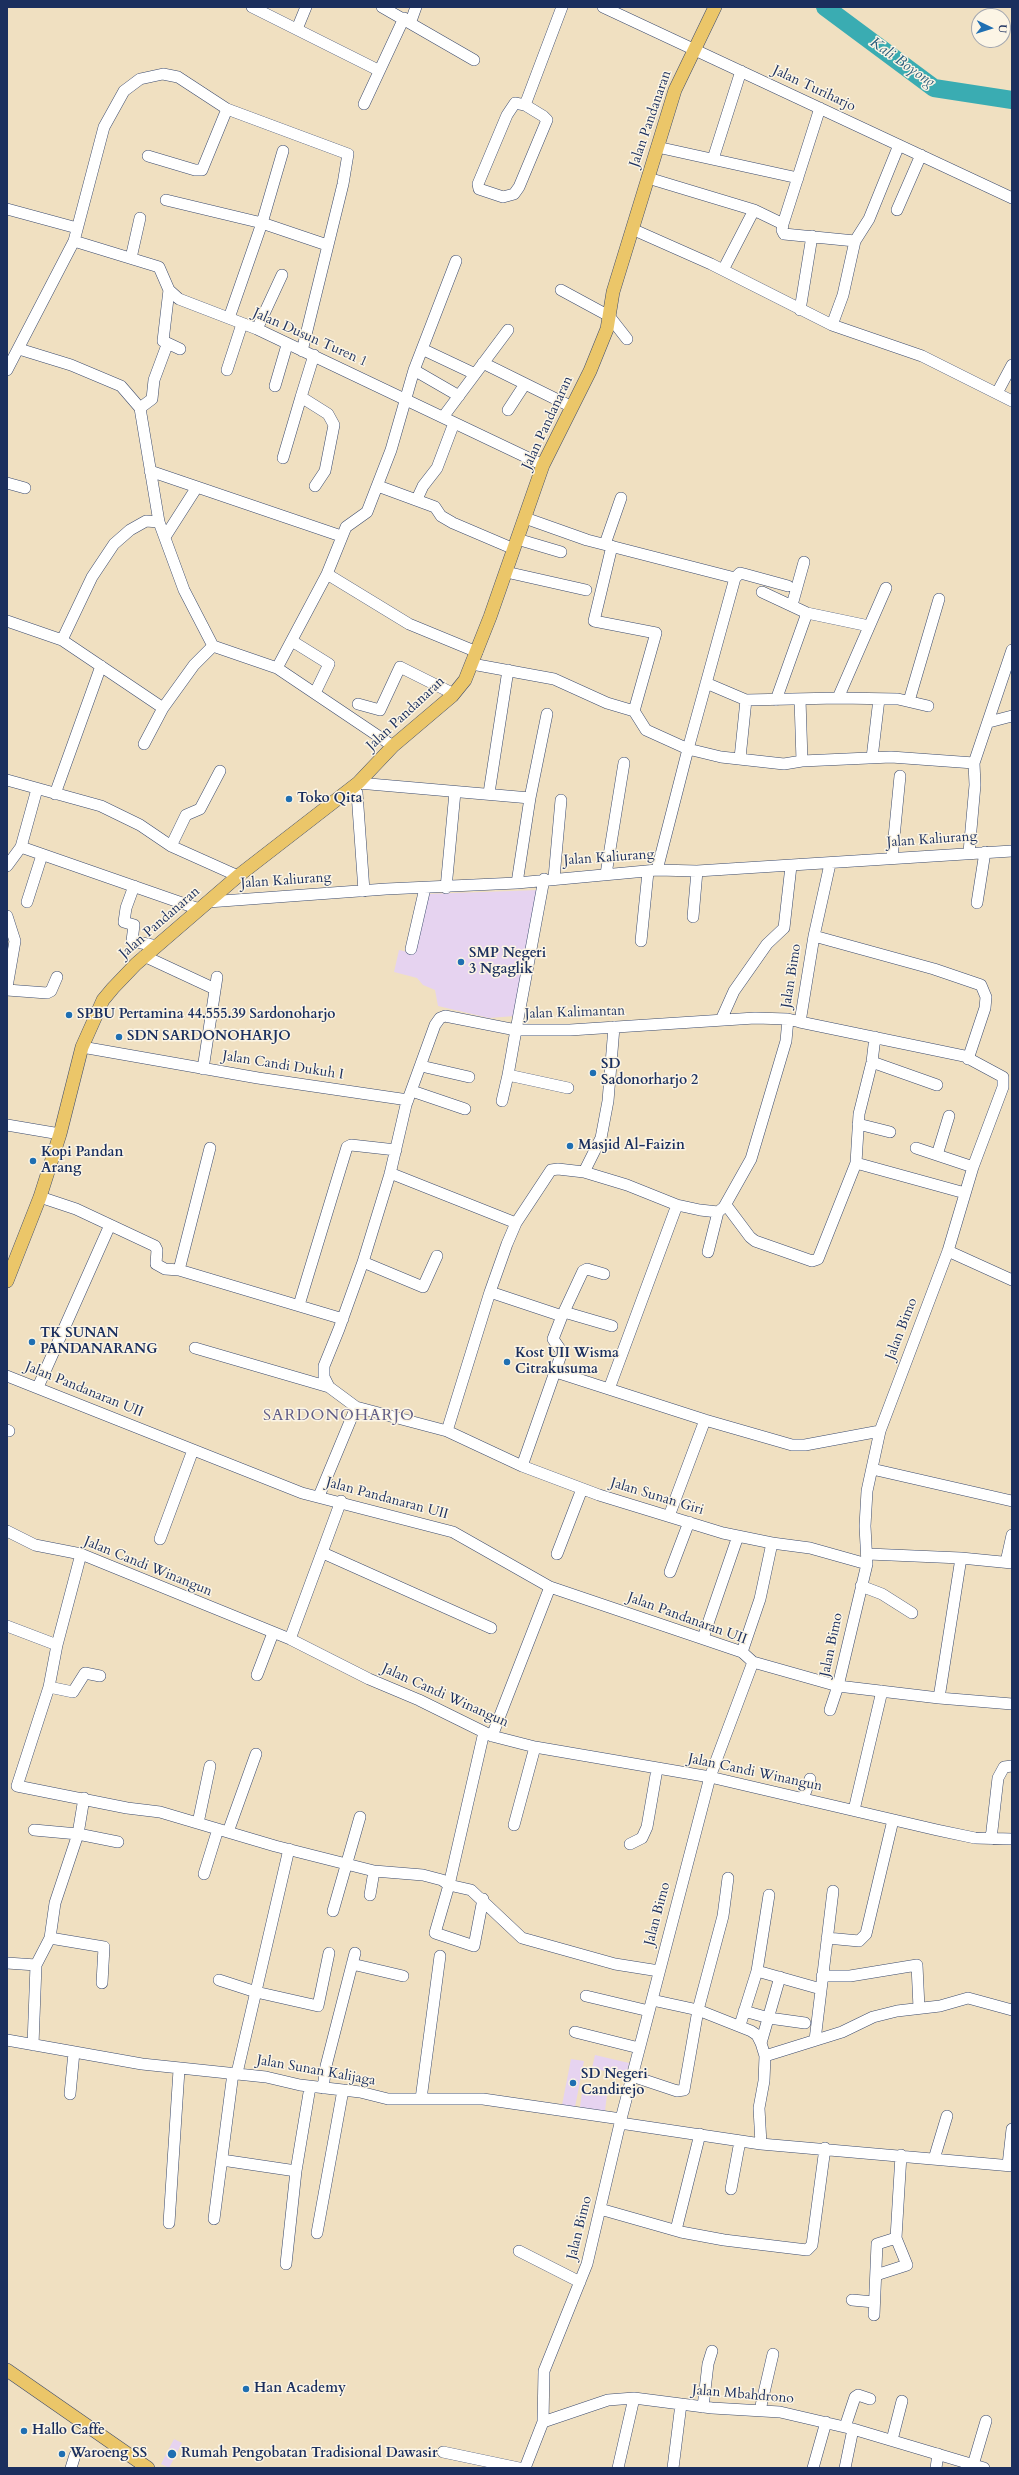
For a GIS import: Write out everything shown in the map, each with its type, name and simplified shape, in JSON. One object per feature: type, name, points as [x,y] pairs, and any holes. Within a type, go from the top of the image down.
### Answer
[{"type":"main road","name":"Jalan Pandanaran","points":[[7,1281],[40,1197],[60,1134],[82,1047],[103,1000],[125,974],[144,956],[238,876],[358,788],[393,746],[454,694],[465,680],[475,658],[543,465],[590,371],[607,329],[613,292],[675,90],[715,7]]},
{"type":"main road","points":[[7,2370],[148,2468]]},
{"type":"street","points":[[252,7],[378,70]]},
{"type":"street","points":[[297,29],[306,7]]},
{"type":"street","points":[[382,7],[407,20],[474,60]]},
{"type":"street","points":[[364,104],[378,70],[416,7]]},
{"type":"street","points":[[525,105],[562,7]]},
{"type":"street","name":"Jalan Turiharjo","points":[[603,7],[618,10],[694,49],[1012,198]]},
{"type":"street","points":[[713,159],[741,71]]},
{"type":"street","points":[[7,370],[74,241],[104,127],[124,91],[140,79],[163,74],[178,77],[227,109],[348,154],[343,184],[302,351]]},
{"type":"street","points":[[515,103],[525,105],[547,119],[519,187],[514,194],[500,197],[479,189],[478,184],[510,109],[515,103]]},
{"type":"street","points":[[820,108],[782,230],[784,234],[856,241]]},
{"type":"street","points":[[148,156],[195,170],[202,170],[227,109]]},
{"type":"street","points":[[832,325],[843,295],[856,241],[869,219],[899,145]]},
{"type":"street","points":[[657,147],[798,178]]},
{"type":"street","points":[[229,318],[262,223],[283,151]]},
{"type":"street","points":[[897,210],[921,155]]},
{"type":"street","points":[[648,178],[754,210],[783,224]]},
{"type":"street","points":[[166,200],[262,223],[327,245]]},
{"type":"street","points":[[7,209],[77,228]]},
{"type":"street","points":[[723,270],[754,210]]},
{"type":"street","points":[[131,258],[140,218]]},
{"type":"street","points":[[632,229],[723,270],[832,325],[922,356],[1012,401]]},
{"type":"street","points":[[800,310],[812,236]]},
{"type":"street","points":[[74,241],[159,267],[169,290],[162,335],[163,341],[180,349]]},
{"type":"street","points":[[277,668],[327,574],[341,536],[346,527],[367,512],[378,486],[406,400],[414,370],[456,261]]},
{"type":"street","points":[[257,329],[282,275]]},
{"type":"street","name":"Jalan Dusun Turen 1","points":[[169,290],[179,299],[257,329],[543,465]]},
{"type":"street","points":[[561,290],[609,316],[627,340]]},
{"type":"street","points":[[227,370],[242,324]]},
{"type":"street","points":[[443,417],[508,330]]},
{"type":"street","points":[[140,408],[152,399],[154,380],[167,344]]},
{"type":"street","points":[[275,386],[288,345]]},
{"type":"street","points":[[19,349],[71,365],[121,386],[140,408],[159,522],[184,590],[213,646],[277,668],[393,746]]},
{"type":"street","points":[[422,349],[475,374]]},
{"type":"street","points":[[283,458],[314,356]]},
{"type":"street","points":[[483,363],[572,407]]},
{"type":"street","points":[[997,393],[1012,365]]},
{"type":"street","points":[[414,370],[459,396]]},
{"type":"street","points":[[508,410],[525,384]]},
{"type":"street","points":[[301,397],[328,414],[334,425],[325,470],[315,486]]},
{"type":"street","points":[[417,499],[423,486],[437,468],[454,423]]},
{"type":"street","points":[[150,471],[341,536]]},
{"type":"street","points":[[378,486],[417,499],[435,507],[441,516],[453,523],[516,544],[561,552]]},
{"type":"street","points":[[8,487],[24,488]]},
{"type":"street","points":[[165,538],[197,487]]},
{"type":"street","points":[[620,498],[608,545],[594,621],[656,633],[634,711]]},
{"type":"street","points":[[525,518],[587,540],[736,578]]},
{"type":"street","points":[[62,640],[92,577],[114,544],[130,530],[146,521],[159,522]]},
{"type":"street","points":[[792,605],[804,562]]},
{"type":"street","points":[[506,572],[586,590]]},
{"type":"street","points":[[642,941],[653,871],[736,578],[740,573],[788,586]]},
{"type":"street","points":[[327,574],[409,624],[475,658],[508,670],[554,679],[607,703],[634,711],[646,730],[688,749],[721,757],[784,764],[802,760],[872,758],[974,763]]},
{"type":"street","points":[[838,698],[886,588]]},
{"type":"street","points":[[762,592],[807,612],[869,626]]},
{"type":"street","points":[[909,701],[939,598]]},
{"type":"street","points":[[776,700],[807,612]]},
{"type":"street","points":[[7,621],[62,640],[163,708]]},
{"type":"street","points":[[292,641],[329,664],[315,693]]},
{"type":"street","points":[[144,744],[163,708],[194,665],[213,646]]},
{"type":"street","points":[[969,852],[975,785],[974,763],[1011,658]]},
{"type":"street","points":[[55,794],[101,666]]},
{"type":"street","points":[[358,704],[380,710],[400,666],[454,694]]},
{"type":"street","points":[[489,793],[508,670]]},
{"type":"street","points":[[706,683],[746,700],[838,698],[879,699],[909,701],[928,706]]},
{"type":"street","points":[[800,699],[802,760]]},
{"type":"street","points":[[872,758],[879,699]]},
{"type":"street","points":[[740,758],[746,700]]},
{"type":"street","points":[[517,883],[530,798],[547,714]]},
{"type":"street","points":[[989,722],[1012,716]]},
{"type":"street","points":[[606,874],[624,763]]},
{"type":"street","points":[[172,846],[186,815],[200,809],[220,771]]},
{"type":"street","points":[[892,858],[900,776]]},
{"type":"street","points":[[7,780],[101,806],[140,825],[172,846],[238,876]]},
{"type":"street","points":[[364,891],[358,788],[489,793],[530,798]]},
{"type":"street","points":[[7,866],[21,847],[37,789]]},
{"type":"street","points":[[446,888],[455,792]]},
{"type":"street","name":"Jalan Kalimantan","points":[[561,800],[549,878],[516,1030],[614,1027],[721,1020],[788,1019],[800,1022]]},
{"type":"street","points":[[21,847],[134,886],[204,906]]},
{"type":"street","name":"Jalan Kaliurang","points":[[204,906],[364,891],[446,888],[517,883],[549,878],[606,874],[830,864],[969,852],[1012,851]]},
{"type":"street","points":[[977,903],[985,852]]},
{"type":"street","points":[[27,902],[42,855]]},
{"type":"street","name":"Jalan Bimo","points":[[525,2468],[543,2422],[544,2371],[587,2264],[639,2048],[710,1777],[753,1662],[838,1686],[868,1559],[865,1526],[867,1491],[880,1431],[948,1251],[973,1167],[1008,1088],[1003,1077],[968,1059],[943,1051],[800,1022],[814,936],[830,864]]},
{"type":"street","points":[[721,1020],[734,991],[767,944],[784,928],[791,866]]},
{"type":"street","points":[[693,917],[697,871]]},
{"type":"street","points":[[134,886],[126,908],[124,922],[134,925],[132,941],[156,946]]},
{"type":"street","points":[[411,949],[425,888]]},
{"type":"street","points":[[7,916],[15,941],[7,988],[49,993],[57,977]]},
{"type":"street","points":[[814,936],[934,969],[981,985],[986,997],[985,1008],[968,1059]]},
{"type":"street","points":[[144,956],[215,989]]},
{"type":"street","points":[[203,1069],[217,977]]},
{"type":"street","points":[[329,1388],[324,1377],[324,1366],[363,1262],[390,1172],[410,1096],[435,1026],[440,1018],[445,1016],[516,1030],[502,1101]]},
{"type":"street","points":[[708,1252],[722,1208],[751,1159],[786,1041],[788,1019]]},
{"type":"street","points":[[584,1172],[601,1138],[608,1101],[614,1027]]},
{"type":"street","points":[[447,1431],[490,1292],[516,1223],[551,1170],[558,1169],[584,1172],[627,1185],[677,1205],[722,1208],[755,1241],[816,1261],[822,1251],[856,1163],[858,1124],[872,1062],[875,1037]]},
{"type":"street","name":"Jalan Candi Dukuh I","points":[[82,1047],[203,1069],[410,1096],[465,1109]]},
{"type":"street","points":[[872,1062],[937,1085]]},
{"type":"street","points":[[421,1066],[469,1077]]},
{"type":"street","points":[[508,1075],[568,1088]]},
{"type":"street","points":[[937,1155],[949,1116]]},
{"type":"street","points":[[858,1124],[890,1132]]},
{"type":"street","points":[[7,1125],[60,1134]]},
{"type":"street","points":[[299,1304],[347,1147],[351,1145],[396,1150]]},
{"type":"street","points":[[179,1270],[210,1148]]},
{"type":"street","points":[[916,1148],[973,1167]]},
{"type":"street","points":[[856,1163],[965,1193]]},
{"type":"street","points":[[390,1172],[516,1223]]},
{"type":"street","points":[[40,1197],[76,1209],[155,1246],[157,1250],[156,1264],[160,1267],[179,1270],[343,1318]]},
{"type":"street","points":[[610,1389],[677,1205]]},
{"type":"street","points":[[38,1387],[110,1225]]},
{"type":"street","points":[[948,1251],[1012,1280]]},
{"type":"street","points":[[363,1262],[423,1287],[437,1256]]},
{"type":"street","points":[[522,1466],[562,1352],[553,1339],[553,1336],[584,1271],[587,1269],[604,1274]]},
{"type":"street","points":[[490,1292],[563,1314],[612,1326]]},
{"type":"street","points":[[195,1348],[329,1388],[356,1407],[319,1496]]},
{"type":"street","points":[[556,1372],[705,1420],[798,1446],[880,1431]]},
{"type":"street","name":"Jalan Pandanaran UII","points":[[7,1376],[38,1387],[302,1493],[341,1501],[453,1532],[550,1586],[742,1652],[753,1662]]},
{"type":"street","name":"Jalan Sunan Giri","points":[[356,1407],[447,1431],[522,1466],[582,1489],[738,1536],[772,1544],[810,1548],[868,1559],[961,1558],[1009,1563]]},
{"type":"street","points":[[669,1516],[705,1420]]},
{"type":"street","points":[[160,1539],[193,1450]]},
{"type":"street","points":[[872,1469],[1012,1501]]},
{"type":"street","points":[[557,1554],[582,1489]]},
{"type":"street","points":[[290,1639],[341,1501]]},
{"type":"street","points":[[670,1572],[689,1522]]},
{"type":"street","name":"Jalan Candi Winangun","points":[[7,1531],[35,1545],[81,1554],[290,1639],[369,1679],[488,1734],[535,1747],[710,1777],[944,1832],[1012,1839]]},
{"type":"street","points":[[1009,1563],[1012,1535]]},
{"type":"street","points":[[703,1638],[738,1536]]},
{"type":"street","points":[[742,1652],[760,1599],[772,1544]]},
{"type":"street","points":[[323,1553],[491,1628]]},
{"type":"street","points":[[81,1554],[56,1645],[49,1687],[12,1784],[160,1812],[289,1849],[374,1871],[423,1875],[442,1880],[449,1884],[471,1890],[483,1899],[522,1938],[615,1964],[659,1971]]},
{"type":"street","points":[[939,1698],[961,1558]]},
{"type":"street","points":[[483,1899],[474,1946],[435,1933],[488,1734],[550,1586]]},
{"type":"street","points":[[861,1586],[890,1599],[912,1613]]},
{"type":"street","points":[[7,1626],[56,1645]]},
{"type":"street","points":[[257,1675],[273,1633]]},
{"type":"street","points":[[49,1687],[73,1692],[85,1673],[100,1676]]},
{"type":"street","points":[[830,1710],[838,1686],[939,1698],[1012,1704]]},
{"type":"street","points":[[854,1810],[882,1691]]},
{"type":"street","points":[[514,1825],[535,1747]]},
{"type":"street","points":[[204,1874],[256,1754]]},
{"type":"street","points":[[198,1823],[210,1766]]},
{"type":"street","points":[[991,1838],[998,1778],[1004,1768],[1012,1766]]},
{"type":"street","points":[[630,1844],[642,1838],[647,1827],[657,1769]]},
{"type":"street","points":[[803,1799],[810,1779]]},
{"type":"street","points":[[33,2045],[36,1965],[50,1938],[55,1903],[78,1834],[84,1798]]},
{"type":"street","points":[[334,1912],[360,1817]]},
{"type":"street","points":[[827,1938],[859,1941],[866,1934],[893,1820]]},
{"type":"street","points":[[34,1830],[78,1834],[118,1842]]},
{"type":"street","points":[[214,2219],[235,2073],[256,1992],[289,1849]]},
{"type":"street","points":[[370,1895],[374,1871]]},
{"type":"street","points":[[632,2076],[677,2091],[684,2090],[698,2010],[723,1916],[728,1878]]},
{"type":"street","points":[[815,2040],[832,1891]]},
{"type":"street","points":[[740,2025],[757,1970],[769,1895]]},
{"type":"street","points":[[50,1938],[104,1947],[102,1983]]},
{"type":"street","points":[[219,1980],[256,1992],[318,2006],[329,1953]]},
{"type":"street","points":[[323,2088],[326,2066],[355,1953]]},
{"type":"street","points":[[421,2099],[440,1956]]},
{"type":"street","points":[[7,1963],[36,1965]]},
{"type":"street","points":[[352,1964],[403,1976]]},
{"type":"street","points":[[822,1976],[850,1976],[917,1965],[919,2008]]},
{"type":"street","points":[[757,1970],[821,1989]]},
{"type":"street","points":[[761,2043],[780,1977]]},
{"type":"street","points":[[586,1996],[698,2010],[740,2025],[757,2035],[765,2056],[764,2081],[759,2108],[761,2144]]},
{"type":"street","points":[[765,2056],[842,2032],[873,2017],[919,2008],[940,2006],[968,1998],[1012,2010]]},
{"type":"street","points":[[744,2011],[769,2018],[805,2023]]},
{"type":"street","points":[[575,2032],[639,2048]]},
{"type":"street","name":"Jalan Sunan Kalijaga","points":[[7,2040],[182,2070],[235,2073],[310,2087],[360,2092],[388,2099],[483,2099],[761,2144],[825,2148],[1010,2165]]},
{"type":"street","points":[[70,2094],[74,2052]]},
{"type":"street","points":[[181,2130],[182,2070]]},
{"type":"street","points":[[169,2223],[182,2070]]},
{"type":"street","points":[[286,2264],[296,2171],[310,2087]]},
{"type":"street","points":[[317,2233],[343,2090]]},
{"type":"street","points":[[934,2159],[947,2116]]},
{"type":"street","points":[[1010,2165],[1012,2129]]},
{"type":"street","points":[[676,2230],[700,2134]]},
{"type":"street","points":[[731,2189],[740,2141]]},
{"type":"street","points":[[600,2209],[676,2230],[724,2240],[807,2250],[812,2246],[825,2148]]},
{"type":"street","points":[[876,2275],[908,2265],[896,2238],[902,2155]]},
{"type":"street","points":[[222,2160],[296,2171]]},
{"type":"street","points":[[874,2315],[877,2244],[896,2238]]},
{"type":"street","points":[[519,2251],[580,2282]]},
{"type":"street","points":[[852,2300],[874,2302]]},
{"type":"street","points":[[703,2407],[708,2364],[712,2351]]},
{"type":"street","points":[[760,2410],[773,2354]]},
{"type":"street","points":[[845,2468],[849,2428],[856,2397],[858,2395],[870,2399]]},
{"type":"street","points":[[618,2468],[634,2398]]},
{"type":"street","name":"Jalan Mbahdrono","points":[[543,2422],[608,2400],[634,2398],[703,2407],[760,2410],[826,2422],[978,2466]]},
{"type":"street","points":[[892,2440],[902,2401]]},
{"type":"street","points":[[673,2468],[681,2404]]},
{"type":"street","points":[[813,2468],[826,2422]]},
{"type":"street","points":[[978,2466],[986,2422]]},
{"type":"street","points":[[443,2452],[519,2468]]},
{"type":"street","points":[[936,2468],[938,2454]]},
{"type":"street","points":[[71,2468],[75,2455]]},
{"type":"shaded area","name":"SMP Negeri 3 Ngaglik","points":[[539,890],[515,1016],[489,1018],[438,1006],[435,990],[423,985],[417,978],[394,972],[399,950],[412,953],[426,894]]},
{"type":"shaded area","points":[[595,2055],[629,2063],[626,2076],[592,2068]]},
{"type":"shaded area","name":"SD Negeri Candirejo","points":[[571,2059],[584,2061],[575,2107],[562,2105]]},
{"type":"shaded area","points":[[582,2092],[607,2095],[605,2111],[580,2107]]},
{"type":"shaded area","name":"Rumah Pengobatan Tradisional Dawasir","points":[[174,2439],[182,2443],[169,2468],[161,2464]]},
{"type":"waterway","name":"Kali Boyong","points":[[825,7],[934,88],[1012,100]]},
{"type":"place","name":"Toko Qita","points":[[289,799]]},
{"type":"place","name":"SMP Negeri 3 Ngaglik","points":[[461,962]]},
{"type":"place","name":"SPBU Pertamina 44.555.39 Sardonoharjo","points":[[69,1015]]},
{"type":"place","name":"SDN SARDONOHARJO","points":[[119,1037]]},
{"type":"place","name":"SD Sadonorharjo 2","points":[[593,1073]]},
{"type":"place","name":"Masjid Al-Faizin","points":[[570,1146]]},
{"type":"place","name":"Kopi Pandan Arang","points":[[33,1161]]},
{"type":"place","name":"TK SUNAN PANDANARANG","points":[[32,1342]]},
{"type":"place","name":"Kost UII Wisma Citrakusuma","points":[[507,1362]]},
{"type":"place","name":"SD Negeri Candirejo","points":[[573,2083]]},
{"type":"place","name":"Han Academy","points":[[246,2389]]},
{"type":"place","name":"Hallo Caffe","points":[[24,2431]]},
{"type":"place","name":"Waroeng SS","points":[[62,2454]]},
{"type":"place","name":"Rumah Pengobatan Tradisional Dawasir","points":[[172,2454]]},
{"type":"district","name":"SARDONOHARJO","points":[[339,1416]]}]
